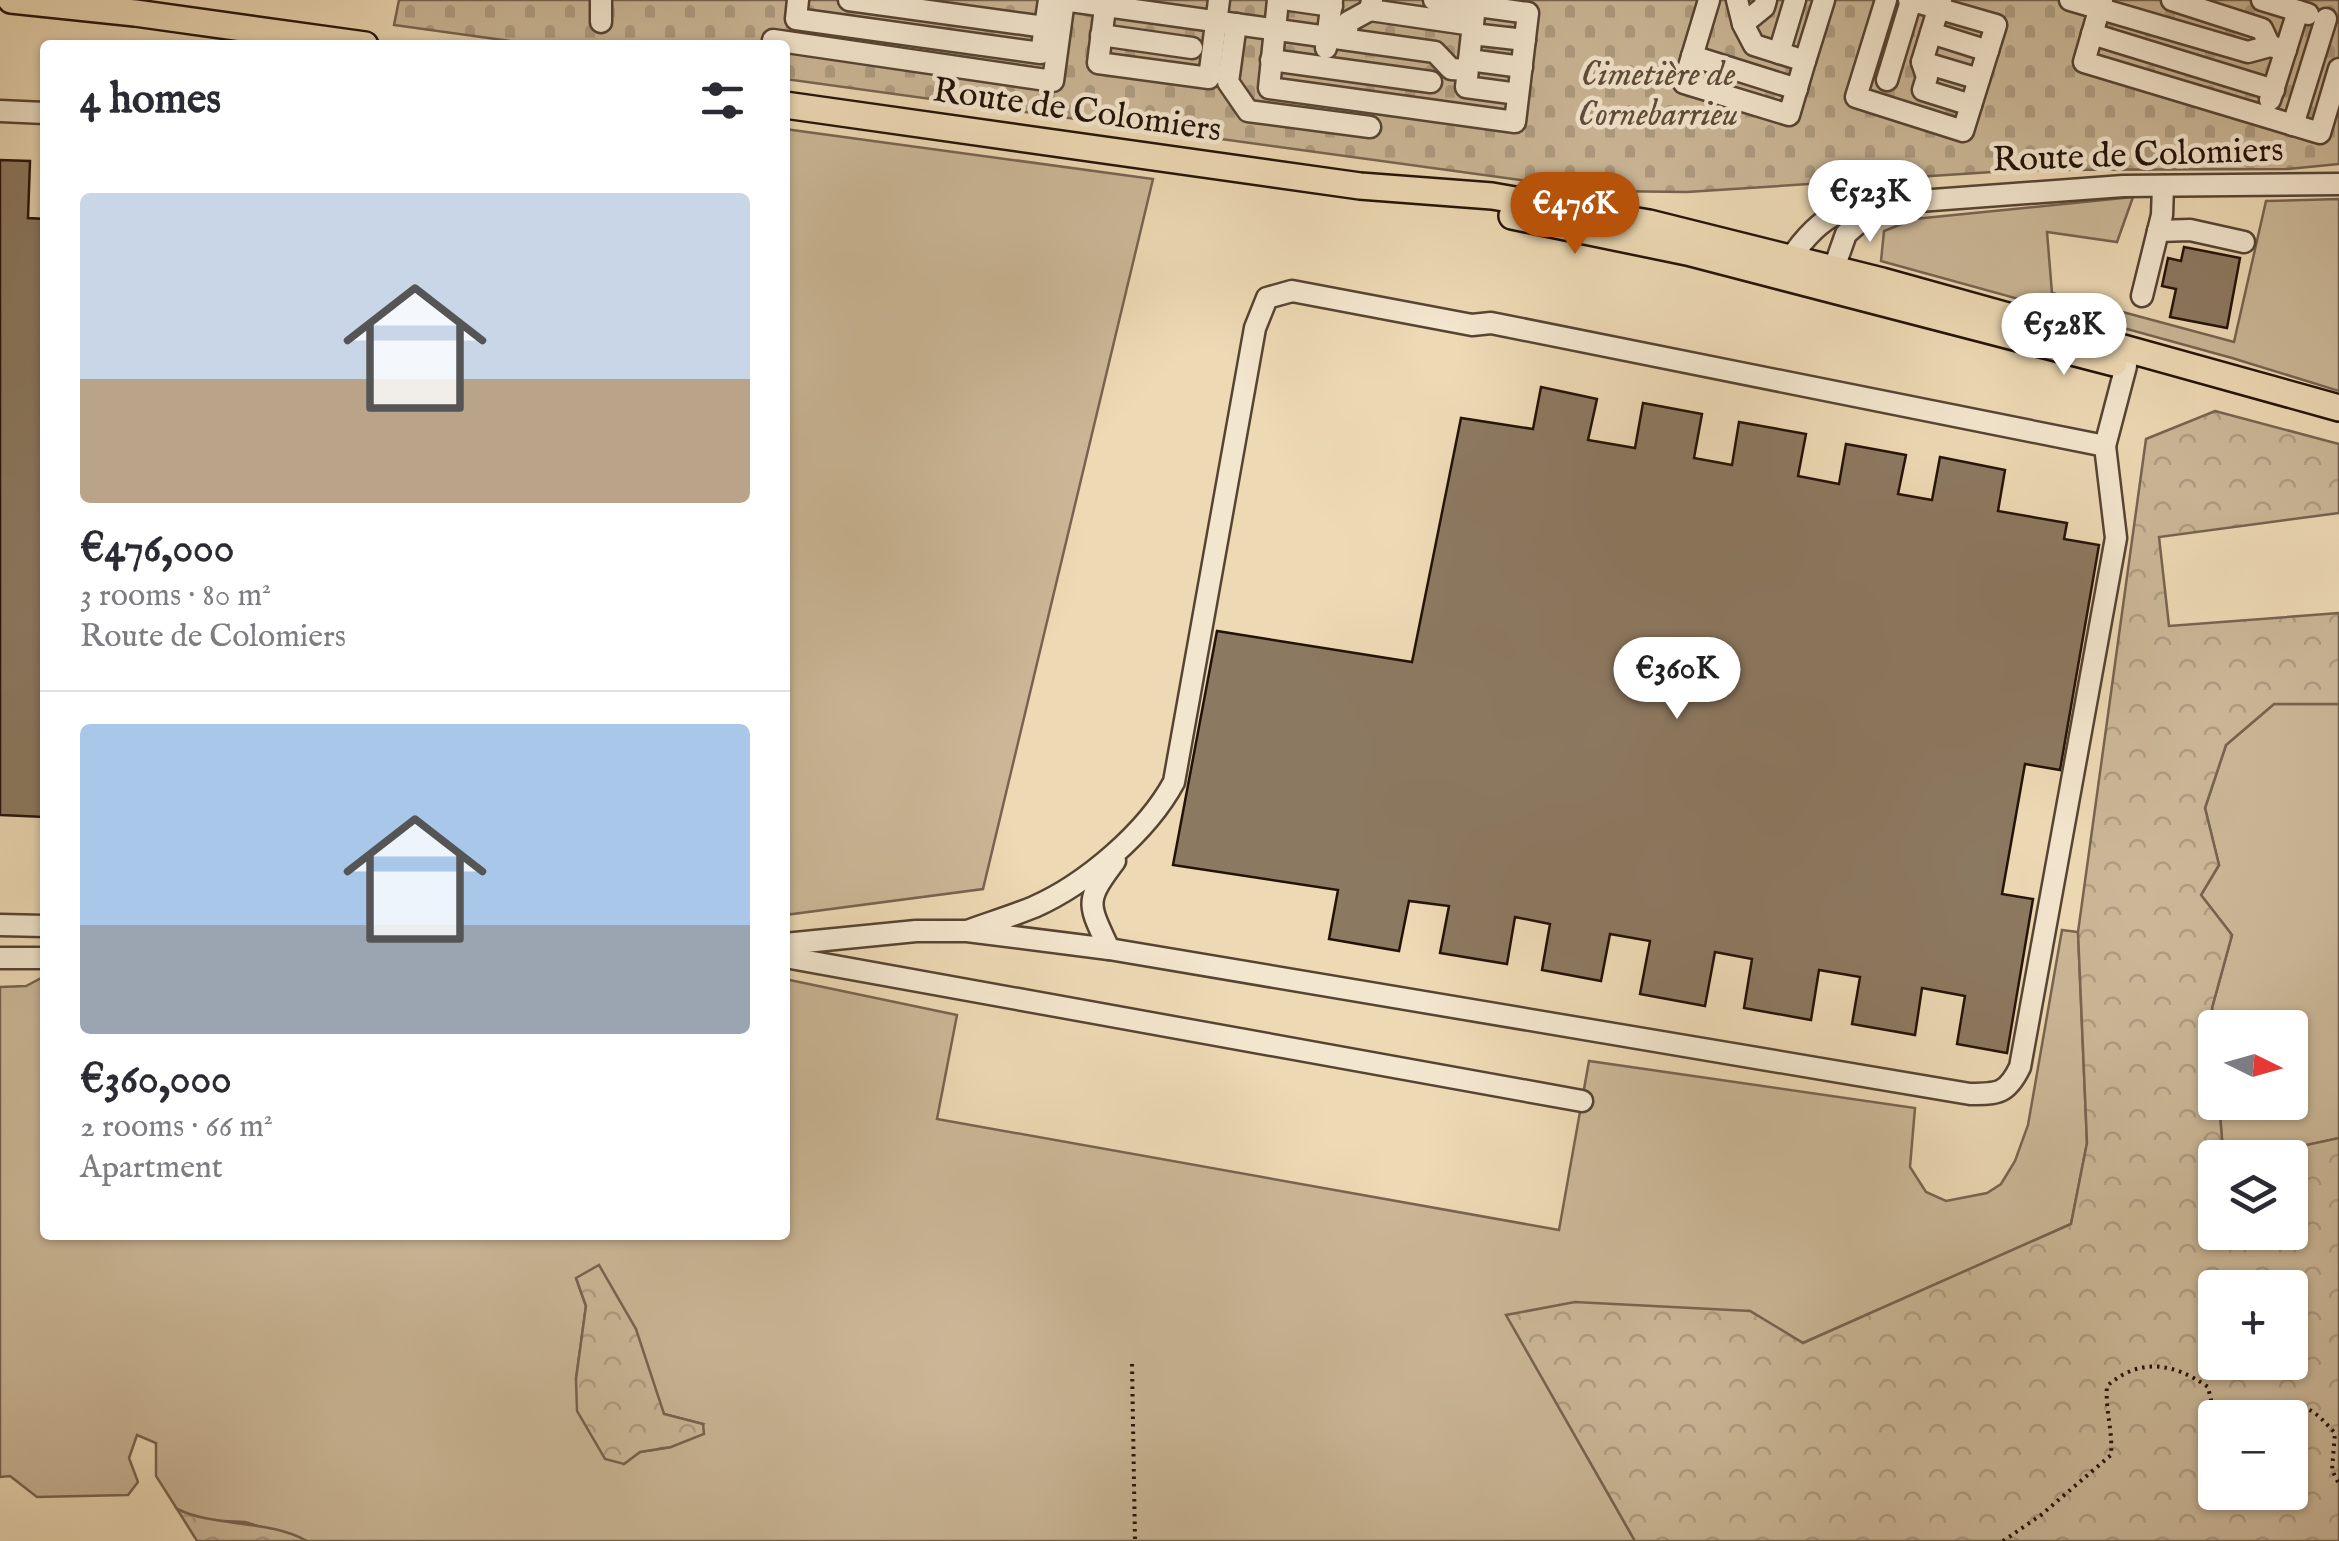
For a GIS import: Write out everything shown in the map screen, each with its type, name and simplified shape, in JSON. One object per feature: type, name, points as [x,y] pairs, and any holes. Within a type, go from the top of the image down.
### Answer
[{"type":"main road","points":[[11,0],[328,40]]},
{"type":"main road","name":"Route de Colomiers","points":[[790,106],[1360,186],[1476,194],[1561,207],[1696,232],[1801,267]]},
{"type":"main road","points":[[1801,267],[1834,268],[2339,408]]},
{"type":"main road","points":[[1801,267],[2126,366],[2339,421]]},
{"type":"street","points":[[601,0],[601,22]]},
{"type":"street","points":[[798,0],[796,20],[1041,54],[1049,0]]},
{"type":"street","points":[[851,0],[993,10],[1045,27]]},
{"type":"street","points":[[790,42],[1054,81],[1064,0],[1198,13],[1274,29],[1435,52],[1452,69],[1468,65],[1522,67]]},
{"type":"street","points":[[1278,0],[1269,88],[1515,122],[1525,40],[1473,21],[1434,0]]},
{"type":"street","points":[[1290,0],[1332,3],[1337,38]]},
{"type":"street","points":[[1708,0],[1692,56],[1797,89],[1824,0]]},
{"type":"street","points":[[1737,0],[1754,45],[1805,61]]},
{"type":"street","points":[[1743,24],[1764,7],[1766,0]]},
{"type":"street","points":[[1779,53],[1795,0]]},
{"type":"street","points":[[1886,0],[1856,98],[1963,131],[1996,25],[1940,4],[1910,0],[1887,80]]},
{"type":"street","points":[[2070,0],[2101,4],[2248,52],[2278,48]]},
{"type":"street","points":[[2172,0],[2262,29],[2278,48]]},
{"type":"street","points":[[2262,0],[2333,21],[2293,125]]},
{"type":"street","points":[[1105,3],[1098,63],[1209,78],[1198,13]]},
{"type":"street","points":[[1923,90],[1927,77],[1922,62],[1940,4]]},
{"type":"street","points":[[2101,4],[2084,62],[2320,133],[2339,70]]},
{"type":"street","points":[[1319,95],[1323,67],[1337,38],[1348,22],[1366,16],[1371,5],[1473,21]]},
{"type":"street","points":[[988,46],[993,10]]},
{"type":"street","points":[[2266,116],[2274,90],[2278,48],[2298,10]]},
{"type":"street","points":[[1152,70],[1156,43],[1198,13]]},
{"type":"street","points":[[1188,75],[1198,13]]},
{"type":"street","points":[[1198,13],[1228,82],[1248,111],[1370,127]]},
{"type":"street","points":[[1473,21],[1466,87],[1518,94]]},
{"type":"street","points":[[2162,56],[2170,29]]},
{"type":"street","points":[[1931,34],[1988,51]]},
{"type":"street","points":[[2092,34],[2274,90]]},
{"type":"street","points":[[1102,35],[1192,48]]},
{"type":"street","points":[[1427,110],[1435,52]]},
{"type":"street","points":[[1271,60],[1431,82]]},
{"type":"street","points":[[1922,62],[1979,79]]},
{"type":"street","points":[[1864,73],[1971,105]]},
{"type":"street","points":[[0,111],[40,113]]},
{"type":"street","name":"Route de Colomiers","points":[[1801,267],[1806,236],[1827,216],[1850,206],[2104,187],[2339,184]]},
{"type":"street","points":[[2142,296],[2158,231],[2163,186]]},
{"type":"street","points":[[1834,268],[1846,234],[1880,204]]},
{"type":"street","points":[[2158,231],[2190,230],[2244,242]]},
{"type":"street","points":[[1109,949],[1092,911],[1093,890],[1160,807],[1174,782],[1255,328],[1268,298],[1292,291],[1472,325],[1491,323],[2105,446]]},
{"type":"street","points":[[790,944],[916,931],[967,931],[1109,949],[1970,1094],[1996,1094],[2012,1083],[2020,1066],[2116,538],[2105,446],[2126,366]]},
{"type":"street","points":[[967,931],[1037,906],[1128,843]]},
{"type":"street","points":[[0,925],[40,926]]},
{"type":"street","points":[[0,958],[40,958]]},
{"type":"street","points":[[790,958],[1582,1101]]},
{"type":"path","points":[[1132,1364],[1135,1541]]},
{"type":"path","points":[[2003,1541],[2042,1515],[2111,1455],[2106,1386],[2120,1375],[2153,1364],[2185,1371],[2208,1388],[2211,1400]]},
{"type":"path","points":[[2308,1408],[2336,1433],[2332,1470],[2339,1484]]},
{"type":"green space","name":"Cimetière de Cornebarrieu","points":[[399,0],[2339,0],[2339,164],[2288,169],[2023,170],[1687,192],[1600,191],[790,80],[790,40],[503,40],[394,25]]},
{"type":"green space","points":[[790,130],[1153,179],[983,889],[790,914]]},
{"type":"green space","points":[[2133,197],[2117,242],[2047,232],[2052,293],[2234,342],[2266,201],[2339,199],[2339,391],[1881,261],[1884,231],[1914,219]]},
{"type":"green space","points":[[2215,411],[2339,444],[2339,513],[2159,537],[2169,626],[2339,613],[2339,704],[2274,704],[2226,745],[2205,808],[2219,865],[2201,895],[2232,935],[2212,1010],[2198,1010],[2198,1120],[2220,1120],[2222,1140],[2198,1140],[2198,1250],[2308,1250],[2308,1145],[2339,1138],[2339,1541],[1635,1541],[1506,1315],[1575,1302],[1750,1311],[1803,1343],[2071,1224],[2087,1143],[2078,932],[2146,439]]},
{"type":"green space","points":[[2274,704],[2339,704],[2339,1138],[2308,1145],[2308,1140],[2222,1140],[2220,1120],[2308,1120],[2308,1010],[2212,1010],[2232,935],[2201,895],[2219,865],[2205,808],[2226,745]]},
{"type":"green space","points":[[2062,930],[2078,932],[2087,1143],[2071,1224],[1803,1343],[1750,1311],[1507,1316],[1635,1541],[307,1541],[245,1522],[200,1520],[177,1509],[156,1476],[156,1443],[137,1435],[129,1458],[138,1482],[128,1495],[37,1497],[10,1476],[0,1477],[0,987],[26,986],[40,979],[40,1240],[790,1240],[790,980],[957,1015],[937,1119],[1559,1230],[1589,1061],[1915,1108],[1910,1167],[1926,1192],[1946,1201],[1987,1193],[2001,1184],[2015,1161],[2028,1125]],"holes":[[[576,1278],[655,1393],[664,1414],[703,1424],[671,1447],[640,1452],[624,1464],[576,1379],[586,1306]]]},
{"type":"green space","points":[[599,1265],[636,1329],[664,1414],[703,1424],[704,1434],[671,1447],[640,1452],[624,1464],[605,1459],[577,1411],[576,1379],[586,1306],[576,1278]]},
{"type":"green space","points":[[177,1509],[209,1519],[276,1529],[307,1541],[197,1541]]},
{"type":"building","points":[[0,160],[30,161],[28,218],[40,219],[40,817],[0,815]]},
{"type":"building","points":[[2184,247],[2240,258],[2227,328],[2170,317],[2176,289],[2162,286],[2168,258],[2181,261]]},
{"type":"building","points":[[1541,387],[1597,399],[1588,440],[1635,448],[1643,403],[1702,414],[1694,458],[1732,465],[1739,422],[1806,434],[1798,476],[1839,484],[1846,444],[1906,455],[1898,494],[1932,500],[1940,457],[2005,470],[1998,511],[2067,523],[2064,539],[2099,545],[2060,770],[2025,764],[2002,894],[2033,899],[2007,1053],[1957,1044],[1965,996],[1922,988],[1915,1035],[1852,1024],[1860,977],[1819,970],[1811,1020],[1744,1008],[1752,959],[1715,952],[1705,1006],[1640,994],[1650,941],[1610,934],[1601,981],[1542,970],[1550,924],[1515,917],[1507,964],[1440,953],[1449,906],[1409,901],[1399,951],[1329,939],[1338,890],[1173,865],[1217,631],[1412,662],[1461,418],[1533,429]]}]
